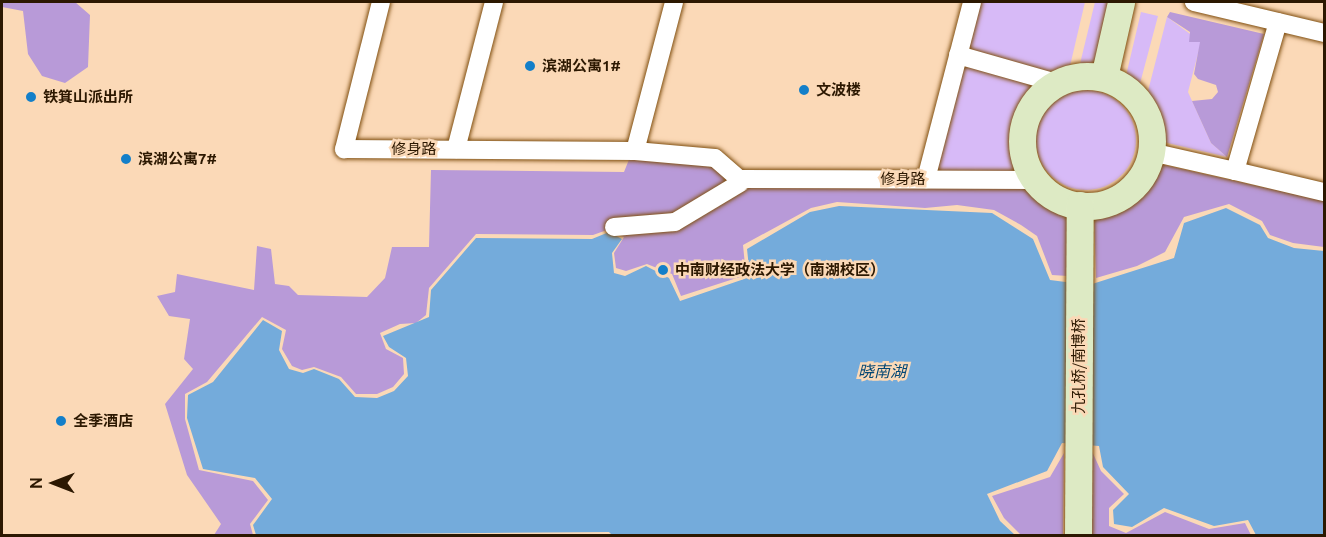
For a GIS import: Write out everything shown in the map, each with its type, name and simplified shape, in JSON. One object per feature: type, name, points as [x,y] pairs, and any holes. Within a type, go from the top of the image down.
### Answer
[{"type":"main road","points":[[1104,77],[1121,2]]},
{"type":"main road","points":[[1078,76],[1104,77],[1136,98],[1151,133],[1151,152],[1139,179],[1125,193],[1106,203],[1080,205],[1060,200],[1035,180],[1023,153],[1024,122],[1039,97],[1057,83],[1078,76]]},
{"type":"main road","name":"九孔桥/南博桥","points":[[1078,536],[1080,205]]},
{"type":"street","name":"修身路","points":[[381,2],[344,149],[635,151],[715,158],[739,179],[1035,180]]},
{"type":"street","points":[[456,149],[494,2]]},
{"type":"street","points":[[635,151],[674,2]]},
{"type":"street","points":[[926,179],[972,2]]},
{"type":"street","points":[[1194,2],[1324,33]]},
{"type":"street","points":[[1235,171],[1278,22]]},
{"type":"street","points":[[958,56],[1057,83]]},
{"type":"street","points":[[1151,152],[1324,192]]},
{"type":"street","points":[[614,227],[675,222],[740,183]]},
{"type":"shaded area","points":[[2,2],[75,2],[90,15],[88,67],[65,83],[42,76],[28,54],[23,11],[2,7]]},
{"type":"shaded area","points":[[978,2],[1085,2],[1070,66],[1049,75],[965,52]]},
{"type":"shaded area","points":[[1095,2],[1110,2],[1097,72],[1078,72]]},
{"type":"shaded area","points":[[1141,12],[1158,16],[1138,91],[1125,80]]},
{"type":"shaded area","points":[[1170,12],[1264,34],[1227,157],[1211,143],[1192,101],[1212,99],[1218,92],[1216,85],[1198,79],[1194,74],[1200,42],[1189,42],[1190,32],[1167,17]]},
{"type":"shaded area","points":[[1167,17],[1201,42],[1188,92],[1211,143],[1227,157],[1163,142],[1160,116],[1148,91]]},
{"type":"shaded area","points":[[962,62],[1035,85],[1019,107],[1011,132],[1012,155],[1019,174],[932,174]]},
{"type":"shaded area","points":[[1086,90],[1105,94],[1121,105],[1132,121],[1136,140],[1132,159],[1121,175],[1105,186],[1086,190],[1067,186],[1051,175],[1040,159],[1036,140],[1040,121],[1051,105],[1067,94]]},
{"type":"shaded area","points":[[630,157],[710,162],[740,183],[1026,186],[1048,207],[1068,213],[1068,276],[1052,275],[1037,236],[1021,225],[994,210],[957,205],[925,208],[837,202],[811,208],[743,245],[746,275],[681,296],[672,274],[647,264],[626,271],[616,268],[614,253],[624,237],[607,230],[593,235],[476,234],[429,288],[426,315],[416,323],[400,324],[380,333],[386,349],[403,358],[404,374],[393,387],[377,394],[356,394],[341,377],[314,367],[302,370],[292,366],[282,349],[286,330],[262,317],[207,382],[185,394],[185,419],[199,470],[253,481],[268,500],[250,524],[253,535],[214,535],[221,524],[187,475],[165,404],[193,369],[184,359],[190,319],[169,316],[157,296],[175,292],[177,274],[254,290],[257,246],[271,249],[275,284],[289,286],[298,295],[367,297],[385,278],[392,247],[429,247],[431,170],[624,172]]},
{"type":"shaded area","points":[[1160,164],[1324,201],[1324,247],[1293,243],[1270,235],[1262,221],[1229,204],[1184,217],[1165,252],[1137,266],[1096,278],[1094,216],[1116,212],[1133,202],[1148,188]]},
{"type":"shaded area","points":[[1091,449],[1101,471],[1124,494],[1109,508],[1109,526],[1126,533],[1165,512],[1209,529],[1245,523],[1251,535],[1088,536]]},
{"type":"shaded area","points":[[1064,453],[1063,535],[1021,535],[1004,518],[992,496],[1050,477]]},
{"type":"water","name":"晓南湖","points":[[839,206],[992,213],[1033,239],[1050,280],[1089,285],[1174,258],[1184,223],[1226,208],[1260,225],[1268,238],[1294,248],[1324,251],[1324,535],[1256,535],[1248,520],[1214,526],[1164,508],[1132,527],[1114,524],[1113,510],[1129,494],[1103,467],[1099,446],[1062,443],[1047,471],[987,494],[1000,521],[1015,535],[613,536],[609,532],[256,535],[253,525],[272,499],[255,478],[203,469],[187,418],[188,395],[213,382],[263,320],[282,331],[279,350],[289,369],[303,373],[314,369],[339,379],[355,397],[377,398],[394,391],[408,376],[406,358],[389,347],[383,336],[429,317],[431,290],[476,238],[592,239],[609,232],[622,239],[612,253],[614,273],[625,276],[646,266],[669,278],[680,301],[750,277],[747,249],[810,212]]},
{"type":"place","name":"滨湖公寓1#","points":[[530,66]]},
{"type":"place","name":"文波楼","points":[[804,90]]},
{"type":"place","name":"铁箕山派出所","points":[[31,97]]},
{"type":"place","name":"滨湖公寓7#","points":[[126,159]]},
{"type":"place","name":"中南财经政法大学（南湖校区）","points":[[663,270]]},
{"type":"place","name":"全季酒店","points":[[61,421]]}]
